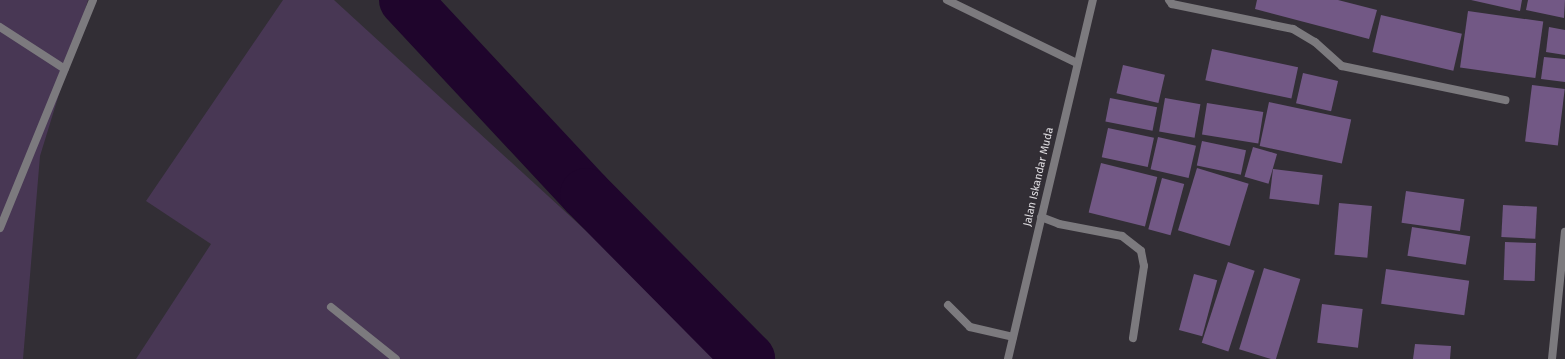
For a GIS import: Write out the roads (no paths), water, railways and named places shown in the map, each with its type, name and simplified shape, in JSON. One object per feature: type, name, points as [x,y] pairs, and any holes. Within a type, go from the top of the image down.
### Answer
[{"type":"street","points":[[0,228],[92,0]]},
{"type":"street","points":[[947,0],[1076,63]]},
{"type":"street","name":"Jalan Iskandar Muda","points":[[1008,359],[1076,63],[1093,0]]},
{"type":"street","points":[[1168,0],[1172,4],[1293,29],[1315,42],[1342,66],[1505,100]]},
{"type":"street","points":[[0,27],[65,70]]},
{"type":"street","points":[[1041,217],[1058,224],[1122,236],[1141,251],[1144,266],[1132,338]]},
{"type":"street","points":[[1552,359],[1565,232]]},
{"type":"street","points":[[948,305],[970,327],[1013,337]]},
{"type":"street","points":[[330,307],[396,359]]},
{"type":"waterway","points":[[405,0],[586,194],[749,359]]}]
